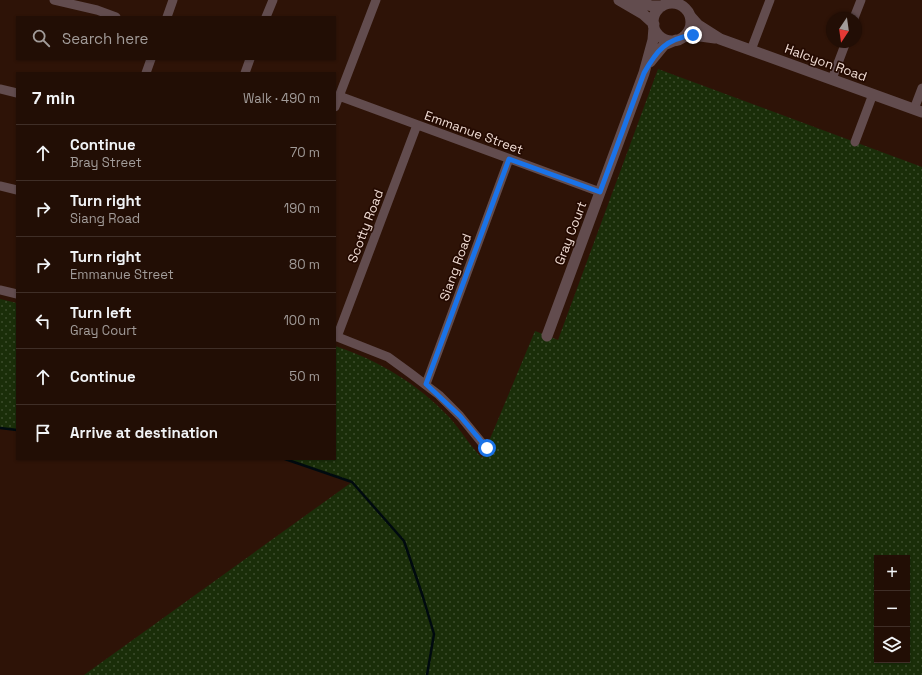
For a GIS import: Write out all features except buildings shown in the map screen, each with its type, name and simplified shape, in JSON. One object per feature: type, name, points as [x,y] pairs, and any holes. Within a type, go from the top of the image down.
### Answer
[{"type":"street","points":[[54,0],[97,10],[113,16]]},
{"type":"street","points":[[167,16],[173,0]]},
{"type":"street","points":[[266,16],[273,0]]},
{"type":"street","points":[[336,105],[376,0]]},
{"type":"street","points":[[619,0],[643,14],[654,25],[656,32],[666,40],[693,35],[720,38]]},
{"type":"street","points":[[627,0],[652,6],[667,3],[680,5],[687,9],[698,25],[720,38]]},
{"type":"street","points":[[751,50],[770,0]]},
{"type":"street","points":[[856,12],[861,0]]},
{"type":"street","points":[[644,73],[653,40],[655,15],[667,3]]},
{"type":"street","points":[[644,73],[651,60],[664,45],[681,38],[688,32],[691,26],[687,9]]},
{"type":"street","name":"Halcyon Road","points":[[720,38],[918,111]]},
{"type":"street","points":[[832,79],[844,48]]},
{"type":"street","points":[[146,72],[151,60]]},
{"type":"street","points":[[245,72],[250,60]]},
{"type":"street","name":"Gray Court","points":[[547,336],[644,73]]},
{"type":"street","points":[[918,111],[922,88]]},
{"type":"street","points":[[0,89],[16,93]]},
{"type":"street","points":[[855,142],[873,94]]},
{"type":"street","name":"Emmanue Street","points":[[339,96],[600,192]]},
{"type":"street","name":"Scotty Road","points":[[336,336],[417,125]]},
{"type":"street","name":"Siang Road","points":[[426,384],[509,159]]},
{"type":"street","points":[[0,186],[16,190]]},
{"type":"street","points":[[0,290],[16,294]]},
{"type":"street","points":[[336,336],[388,357],[426,384],[460,416],[487,448]]},
{"type":"green space","points":[[658,69],[922,167],[922,675],[84,675],[352,482],[288,460],[336,460],[336,346],[367,358],[411,384],[449,417],[482,458],[535,331],[558,340]]},
{"type":"green space","points":[[0,299],[16,303],[16,430],[0,428]]},
{"type":"waterway","points":[[0,428],[16,430]]},
{"type":"waterway","points":[[288,460],[352,482],[404,541],[434,634],[427,675]]},
{"type":"route","points":[[487,448],[460,416],[426,384],[509,159],[600,192],[644,73],[651,60],[664,45],[693,35]]}]
